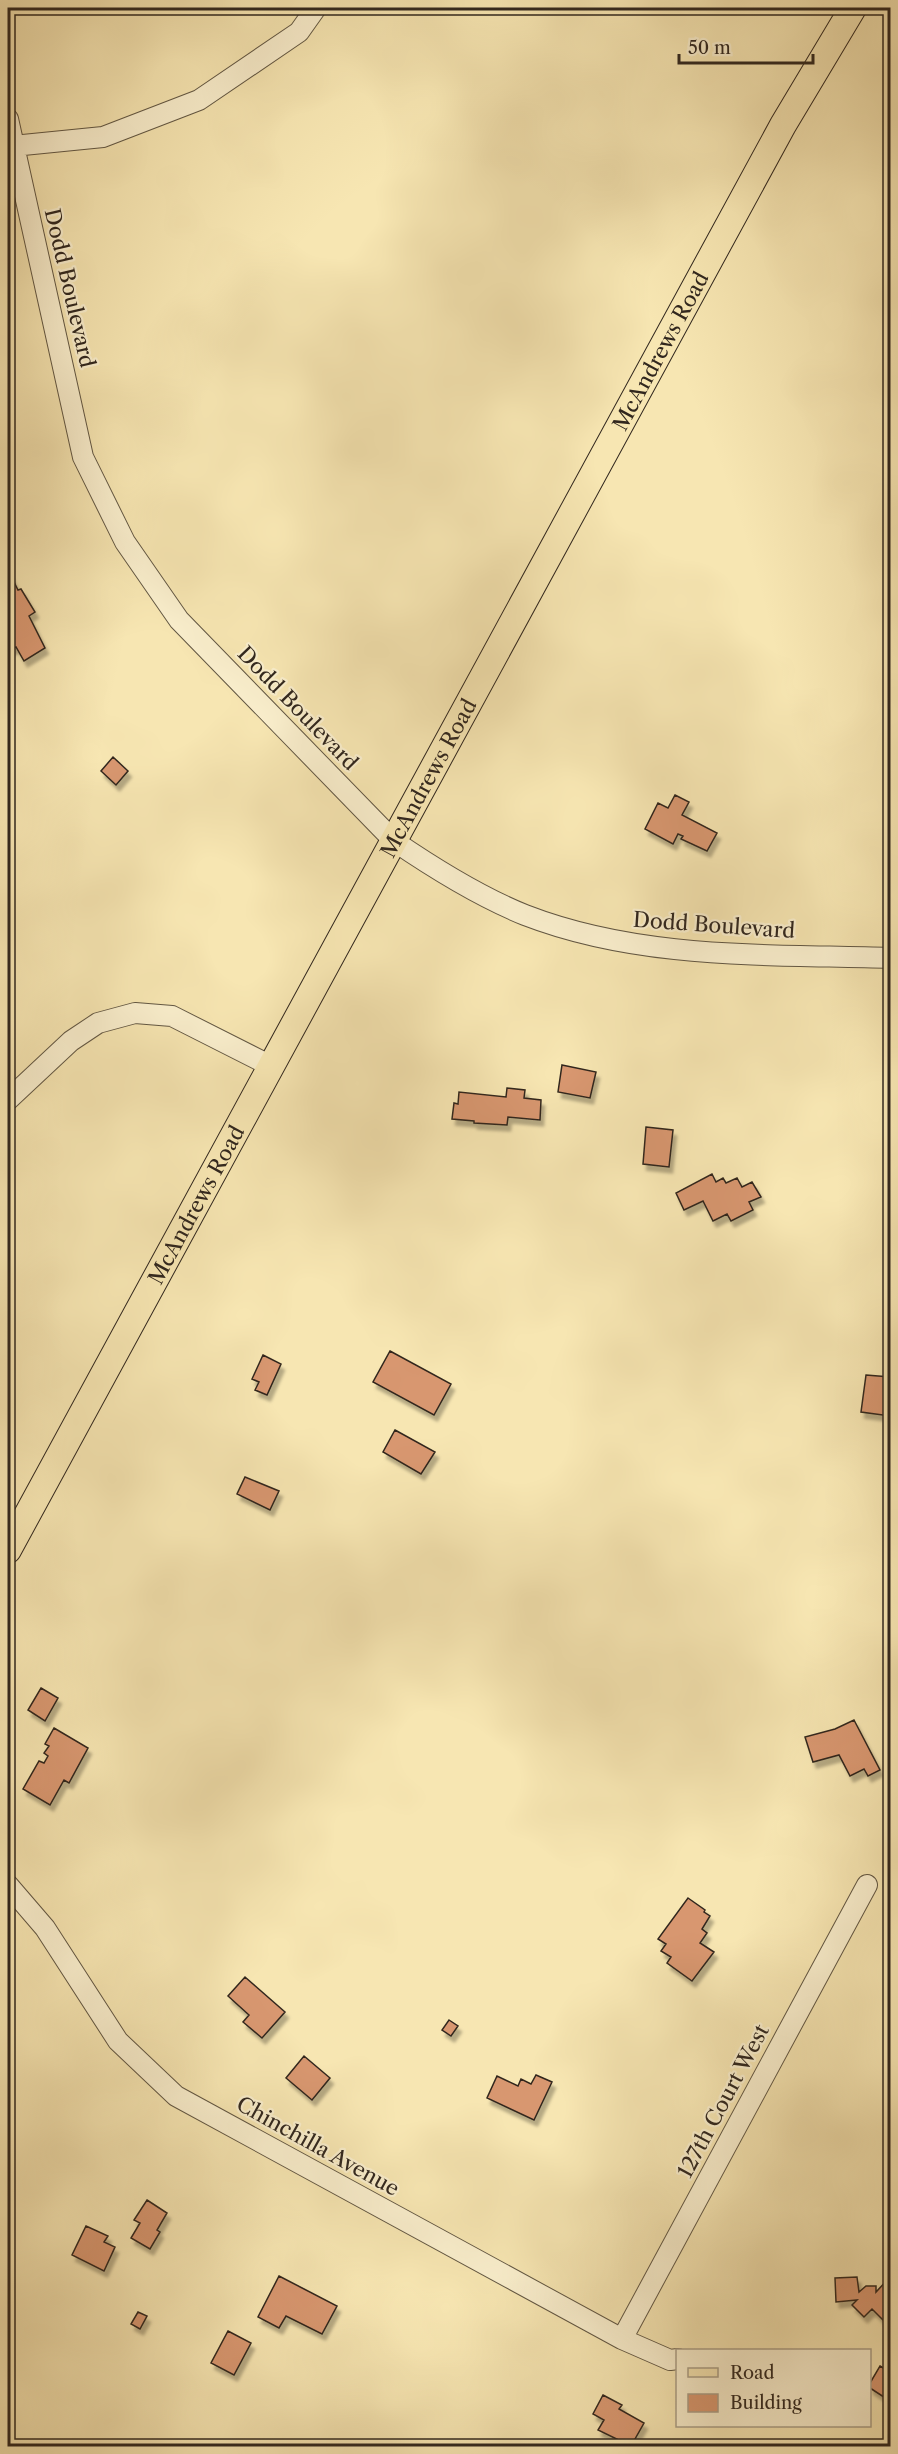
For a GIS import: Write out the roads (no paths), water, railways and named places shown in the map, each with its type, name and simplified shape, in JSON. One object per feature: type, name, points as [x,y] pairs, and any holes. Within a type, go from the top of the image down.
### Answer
[{"type":"main road","name":"McAndrews Road","points":[[8,1550],[783,126],[853,8]]},
{"type":"street","points":[[14,146],[103,137],[198,100],[299,32],[316,8]]},
{"type":"street","name":"Dodd Boulevard","points":[[8,119],[83,457],[125,542],[179,620],[394,841],[480,894],[525,915],[587,935],[661,948],[730,953],[891,958]]},
{"type":"street","points":[[8,1101],[71,1041],[98,1023],[135,1013],[172,1016],[271,1066]]},
{"type":"street","name":"Chinchilla Avenue","points":[[8,1885],[45,1928],[118,2041],[176,2096],[622,2339],[670,2360],[676,2359]]},
{"type":"street","name":"127th Court West","points":[[622,2339],[867,1885]]}]
